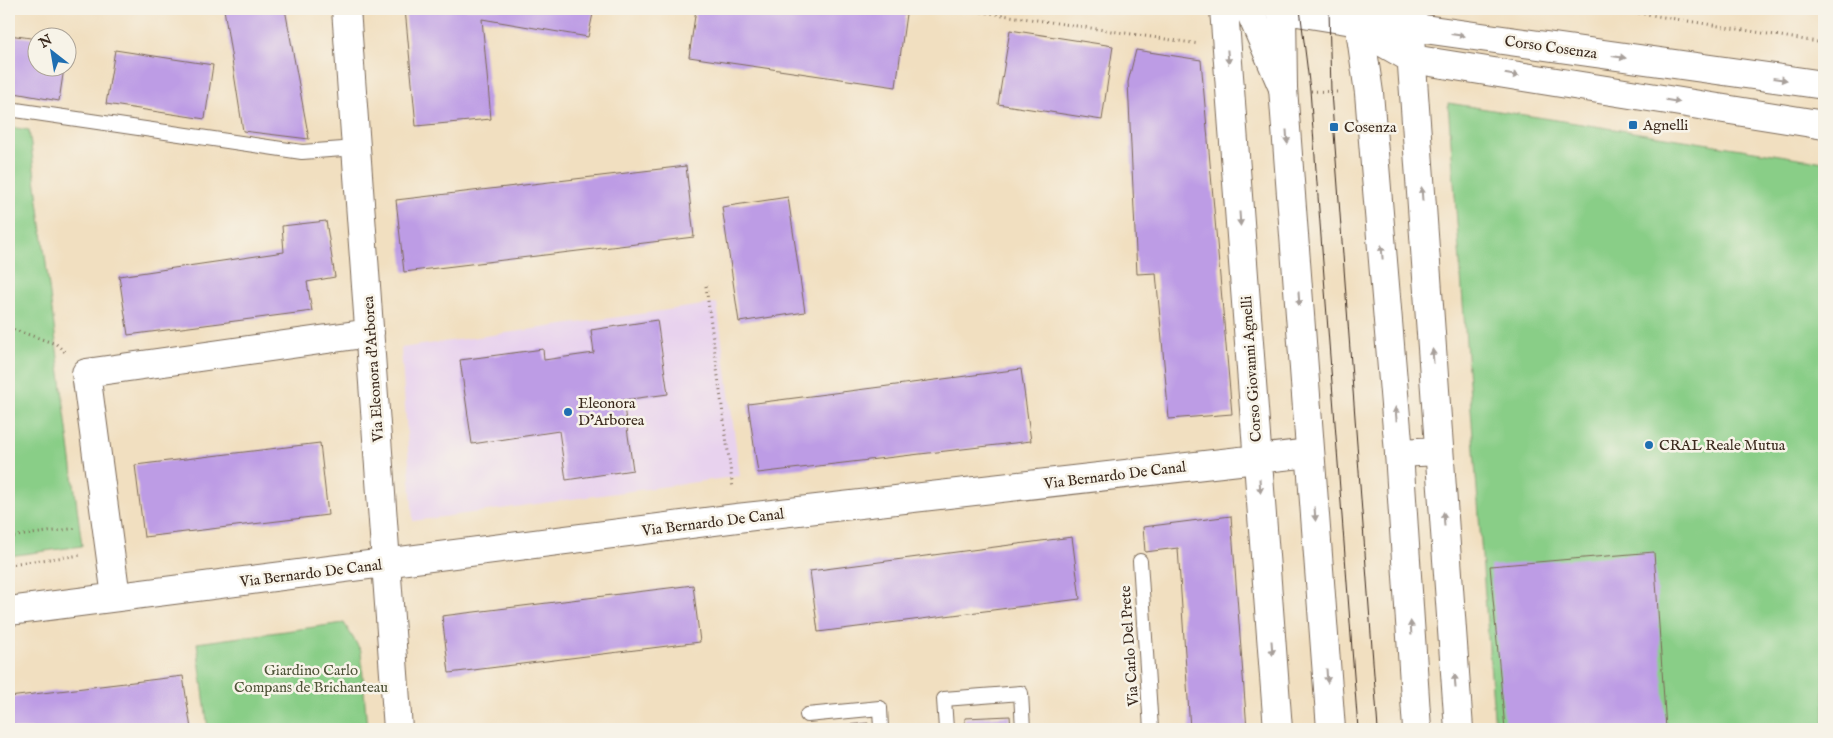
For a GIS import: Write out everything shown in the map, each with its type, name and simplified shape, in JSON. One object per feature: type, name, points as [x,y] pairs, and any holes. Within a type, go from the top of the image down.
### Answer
[{"type":"street","name":"Via Eleonora d'Arborea","points":[[346,9],[398,729]]},
{"type":"street","name":"Corso Giovanni Agnelli","points":[[1224,9],[1278,729]]},
{"type":"street","points":[[1249,9],[1283,88]]},
{"type":"street","points":[[1281,9],[1283,88],[1331,729]]},
{"type":"street","name":"Corso Cosenza","points":[[1281,9],[1371,20],[1409,18],[1824,85]]},
{"type":"street","points":[[1409,18],[1459,729]]},
{"type":"street","points":[[1371,20],[1369,93],[1399,453],[1417,729]]},
{"type":"street","name":"Corso Cosenza","points":[[1371,20],[1412,59],[1824,125]]},
{"type":"street","points":[[116,597],[86,373],[370,332]]},
{"type":"street","points":[[1399,453],[1439,451]]},
{"type":"street","name":"Via Bernardo De Canal","points":[[9,611],[737,518],[1310,453]]},
{"type":"lane","points":[[9,109],[302,152],[357,148]]},
{"type":"lane","name":"Via Carlo Del Prete","points":[[1140,561],[1151,729]]},
{"type":"lane","points":[[946,729],[944,699],[1020,693],[1023,729]]},
{"type":"lane","points":[[807,715],[880,708],[881,729]]},
{"type":"path","points":[[962,9],[1204,44]]},
{"type":"path","points":[[1614,9],[1824,43]]},
{"type":"path","points":[[1283,88],[1369,93]]},
{"type":"path","points":[[706,286],[737,518]]},
{"type":"path","points":[[9,328],[56,344],[86,373]]},
{"type":"path","points":[[9,537],[84,527]]},
{"type":"path","points":[[9,564],[110,552]]},
{"type":"shaded area","name":"Eleonora D’Arborea","points":[[717,303],[740,476],[413,521],[401,348]]},
{"type":"green space","name":"CRAL Reale Mutua","points":[[1448,103],[1824,162],[1824,729],[1495,729]]},
{"type":"green space","points":[[9,127],[29,130],[82,546],[9,556]]},
{"type":"green space","name":"Giardino Carlo Compans de Brichanteau","points":[[344,623],[361,651],[367,729],[208,729],[197,643]]},
{"type":"building","points":[[224,9],[285,9],[309,139],[243,131]]},
{"type":"building","points":[[405,9],[594,9],[588,37],[482,19],[491,119],[416,126]]},
{"type":"building","points":[[696,9],[875,9],[906,14],[896,87],[689,57]]},
{"type":"building","points":[[1010,30],[1113,46],[1102,120],[998,104]]},
{"type":"building","points":[[9,35],[28,38],[28,78],[62,78],[59,101],[9,92]]},
{"type":"building","points":[[115,50],[213,65],[205,119],[106,104]]},
{"type":"building","points":[[1136,50],[1201,60],[1232,414],[1169,419],[1156,273],[1137,274],[1128,82]]},
{"type":"building","points":[[686,166],[694,237],[404,272],[396,200]]},
{"type":"building","points":[[788,197],[805,312],[739,322],[722,207]]},
{"type":"building","points":[[326,221],[335,277],[307,282],[312,311],[128,335],[119,276],[284,252],[282,226]]},
{"type":"building","points":[[657,320],[668,394],[623,400],[633,470],[566,480],[559,431],[472,444],[460,360],[543,349],[544,360],[594,353],[591,330]]},
{"type":"building","points":[[1021,369],[1031,441],[758,473],[748,404]]},
{"type":"building","points":[[320,443],[328,515],[144,537],[135,465]]},
{"type":"building","points":[[1231,516],[1247,729],[1190,729],[1178,548],[1145,552],[1143,527]]},
{"type":"building","points":[[1072,537],[1080,599],[818,632],[810,571]]},
{"type":"building","points":[[1654,552],[1666,729],[1505,729],[1490,566]]},
{"type":"building","points":[[693,585],[700,642],[449,673],[442,616]]},
{"type":"building","points":[[183,676],[191,729],[9,729],[9,697]]},
{"type":"building","points":[[1010,716],[1011,729],[965,729],[965,718]]},
{"type":"building","points":[[868,723],[868,729],[815,729],[815,728]]},
{"type":"tram line","points":[[1300,9],[1310,90],[1358,729]]},
{"type":"tram line","points":[[1329,9],[1331,92],[1378,729]]},
{"type":"place","name":"Agnelli","points":[[1633,125]]},
{"type":"place","name":"Cosenza","points":[[1334,127]]},
{"type":"place","name":"Eleonora D’Arborea","points":[[568,412]]},
{"type":"place","name":"CRAL Reale Mutua","points":[[1649,445]]}]
